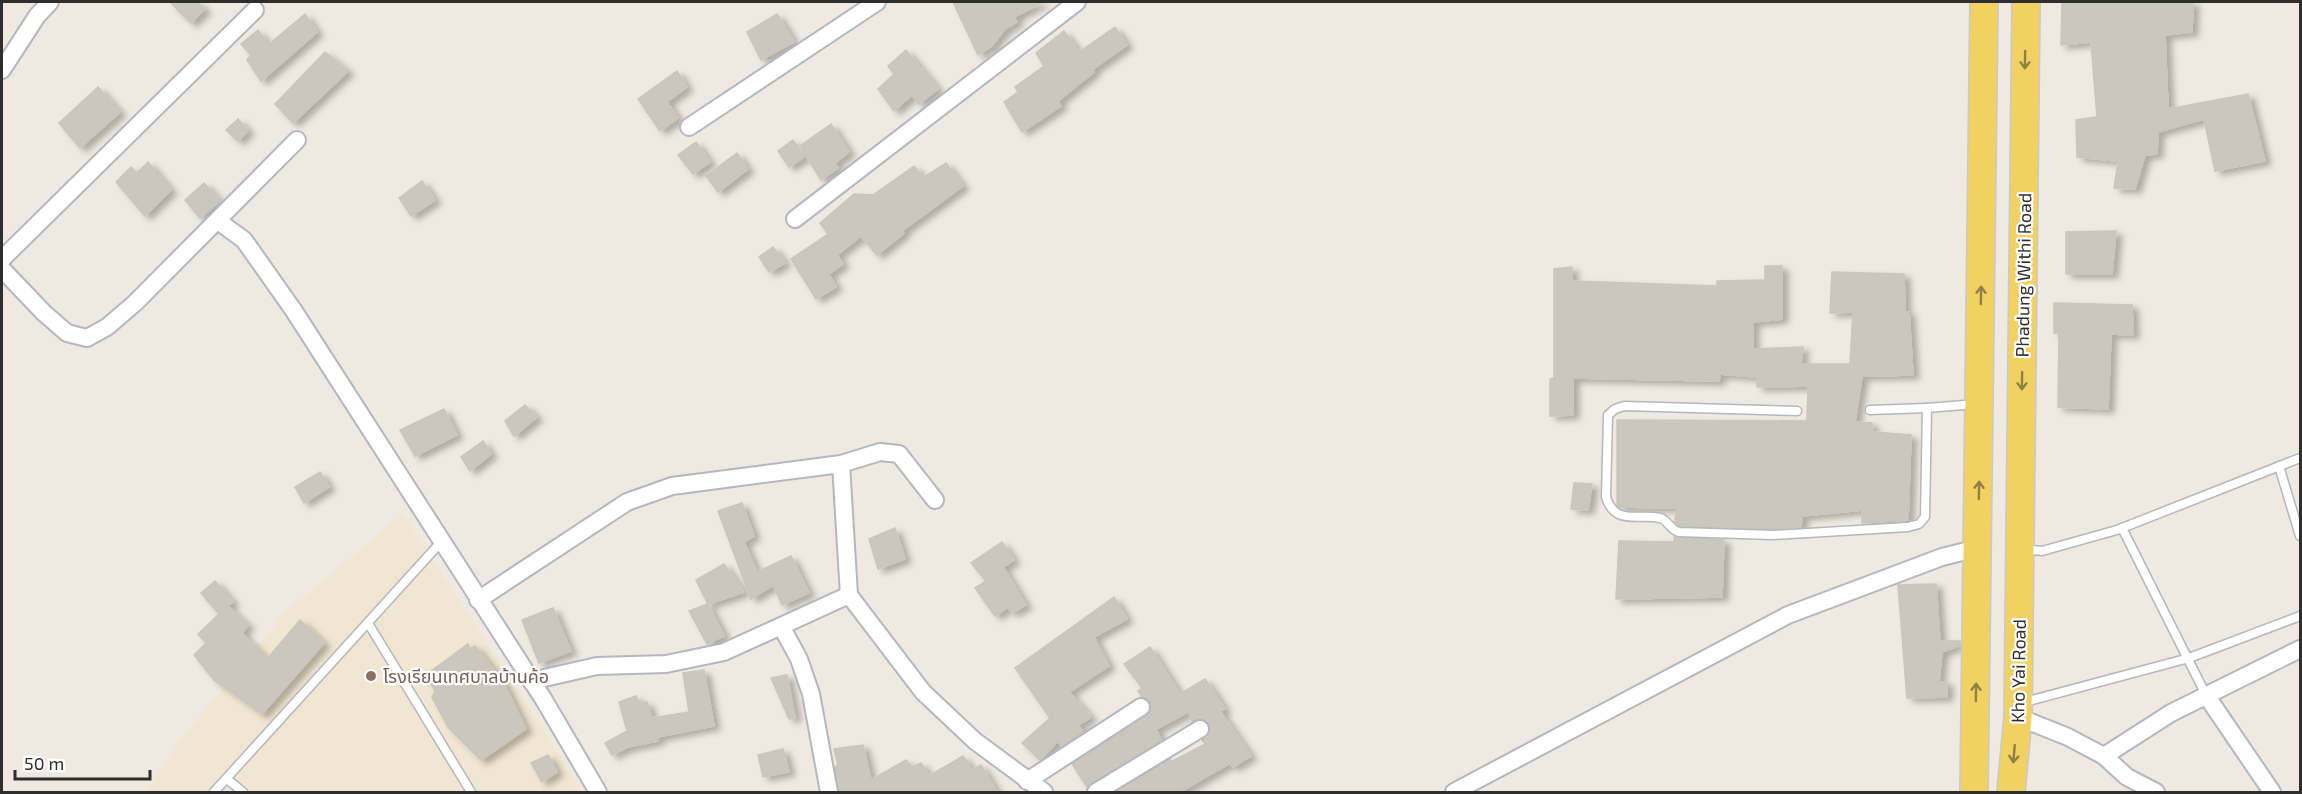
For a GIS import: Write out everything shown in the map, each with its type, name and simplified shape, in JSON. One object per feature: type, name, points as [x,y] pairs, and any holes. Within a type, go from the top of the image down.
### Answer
[{"type":"main road","points":[[1974,792],[1984,2]]},
{"type":"main road","name":"Phadung Withi Road","points":[[2020,549],[2026,2]]},
{"type":"main road","name":"Kho Yai Road","points":[[2011,792],[2018,710],[2020,549]]},
{"type":"street","points":[[2,70],[37,16],[50,2]]},
{"type":"street","points":[[689,127],[877,2]]},
{"type":"street","points":[[795,219],[1077,2]]},
{"type":"street","points":[[2,259],[255,10]]},
{"type":"street","points":[[2,270],[67,333],[87,338],[107,327],[135,303],[297,140]]},
{"type":"street","points":[[218,220],[244,240],[294,310],[531,681],[598,792]]},
{"type":"street","points":[[478,600],[627,502],[672,486],[841,464],[879,452],[899,454],[935,500]]},
{"type":"street","points":[[841,464],[849,595],[923,692],[975,741],[1044,792]]},
{"type":"street","points":[[1454,792],[1788,615],[1942,557],[1978,548]]},
{"type":"street","points":[[531,681],[597,666],[666,664],[724,651],[849,595]]},
{"type":"street","points":[[781,626],[799,660],[811,694],[829,792]]},
{"type":"street","points":[[2104,756],[2171,713],[2301,649]]},
{"type":"street","points":[[2206,695],[2272,792]]},
{"type":"street","points":[[1027,781],[1141,707]]},
{"type":"street","points":[[2018,710],[2104,756],[2127,777],[2156,792]]},
{"type":"street","points":[[1096,792],[1200,729]]},
{"type":"lane","points":[[1870,410],[1980,404]]},
{"type":"lane","points":[[1797,411],[1624,406],[1615,409],[1608,415],[1606,497],[1608,506],[1614,513],[1622,516],[1661,519],[1674,531],[1679,532],[1773,535],[1908,527],[1919,524],[1925,517],[1927,408]]},
{"type":"lane","points":[[2020,549],[2042,551],[2122,528],[2301,458]]},
{"type":"lane","points":[[2279,466],[2301,536]]},
{"type":"lane","points":[[2122,528],[2206,695]]},
{"type":"lane","points":[[214,792],[441,542]]},
{"type":"lane","points":[[2018,710],[2189,658],[2301,616]]},
{"type":"lane","points":[[368,623],[471,792]]},
{"type":"lane","points":[[227,779],[243,792]]},
{"type":"shaded area","name":"โรงเรียนเทศบาลบ้านค้อ","points":[[403,514],[583,792],[145,792],[180,741],[287,611]]},
{"type":"building","points":[[170,2],[197,2],[205,9],[191,23]]},
{"type":"building","points":[[953,2],[1043,2],[1014,17],[1017,22],[1005,29],[992,46],[978,55]]},
{"type":"building","points":[[2062,2],[2193,2],[2192,32],[2165,35],[2168,109],[2248,94],[2265,161],[2215,171],[2204,119],[2158,132],[2157,154],[2145,155],[2135,189],[2114,188],[2118,161],[2077,157],[2076,120],[2097,117],[2091,42],[2061,45]]},
{"type":"building","points":[[305,14],[317,32],[261,81],[247,60],[251,55],[241,44],[258,30],[268,45]]},
{"type":"building","points":[[777,14],[794,42],[761,60],[747,32]]},
{"type":"building","points":[[1115,27],[1127,45],[1092,70],[1094,72],[1058,101],[1061,106],[1022,132],[1004,102],[1018,92],[1015,87],[1044,66],[1036,53],[1064,31],[1079,52]]},
{"type":"building","points":[[906,50],[938,89],[919,104],[912,95],[894,111],[878,89],[894,74],[888,66]]},
{"type":"building","points":[[325,52],[348,71],[293,123],[275,104]]},
{"type":"building","points":[[677,71],[687,87],[667,102],[678,118],[660,131],[638,99]]},
{"type":"building","points":[[98,87],[120,112],[80,148],[59,123]]},
{"type":"building","points":[[238,119],[248,131],[238,141],[226,130]]},
{"type":"building","points":[[831,124],[849,152],[835,163],[838,168],[821,180],[800,146]]},
{"type":"building","points":[[793,140],[804,157],[789,167],[778,151]]},
{"type":"building","points":[[696,142],[710,162],[693,174],[678,155]]},
{"type":"building","points":[[737,153],[748,169],[718,192],[706,176]]},
{"type":"building","points":[[148,162],[171,190],[145,216],[116,182],[131,167],[137,173]]},
{"type":"building","points":[[946,163],[963,186],[902,231],[904,233],[877,255],[861,236],[837,255],[843,264],[829,274],[836,287],[816,299],[791,259],[828,234],[820,223],[854,194],[873,195],[914,166],[923,178]]},
{"type":"building","points":[[422,181],[435,200],[411,216],[399,198]]},
{"type":"building","points":[[204,183],[220,201],[200,218],[185,200]]},
{"type":"building","points":[[2116,231],[2112,274],[2066,274],[2066,232]]},
{"type":"building","points":[[773,247],[785,263],[769,272],[759,257]]},
{"type":"building","points":[[1765,266],[1782,266],[1782,319],[1753,322],[1753,349],[1803,347],[1801,364],[1850,364],[1853,312],[1830,313],[1832,272],[1904,274],[1905,312],[1909,312],[1913,375],[1862,376],[1855,422],[1872,423],[1873,432],[1911,435],[1908,520],[1862,523],[1862,510],[1802,516],[1801,527],[1773,529],[1680,526],[1675,522],[1676,508],[1620,507],[1617,505],[1617,420],[1807,421],[1808,386],[1757,387],[1757,377],[1720,374],[1719,381],[1573,378],[1573,415],[1550,416],[1550,379],[1554,378],[1554,269],[1572,267],[1572,281],[1717,286],[1717,281],[1765,280]]},
{"type":"building","points":[[2054,303],[2132,305],[2133,335],[2111,334],[2108,409],[2058,407],[2059,333],[2054,333]]},
{"type":"building","points":[[525,405],[537,417],[514,436],[505,421]]},
{"type":"building","points":[[444,409],[457,435],[415,456],[400,430]]},
{"type":"building","points":[[483,441],[491,454],[470,471],[461,457]]},
{"type":"building","points":[[320,472],[329,487],[304,503],[295,487]]},
{"type":"building","points":[[1574,483],[1592,484],[1588,510],[1571,509]]},
{"type":"building","points":[[742,503],[754,536],[744,542],[757,572],[791,556],[809,593],[782,605],[773,585],[751,599],[718,511]]},
{"type":"building","points":[[895,528],[905,559],[878,569],[869,539]]},
{"type":"building","points":[[1674,537],[1724,540],[1722,597],[1616,599],[1619,541],[1674,542]]},
{"type":"building","points":[[1002,542],[1014,560],[1003,567],[1026,605],[1012,613],[1008,607],[995,616],[975,588],[986,581],[971,563]]},
{"type":"building","points":[[724,564],[744,592],[708,604],[696,580]]},
{"type":"building","points":[[215,581],[233,602],[228,606],[248,625],[242,633],[267,659],[300,620],[324,643],[262,714],[214,680],[194,655],[206,643],[198,634],[219,614],[201,593]]},
{"type":"building","points":[[1936,584],[1940,641],[1960,641],[1960,645],[1942,652],[1939,682],[1947,682],[1947,697],[1907,698],[1898,585]]},
{"type":"building","points":[[1114,597],[1127,619],[1094,637],[1109,666],[1069,692],[1091,717],[1078,725],[1083,732],[1061,746],[1058,741],[1040,760],[1022,743],[1050,718],[1015,668]]},
{"type":"building","points":[[708,604],[724,636],[707,644],[689,611]]},
{"type":"building","points":[[553,608],[571,651],[539,663],[522,620]]},
{"type":"building","points":[[468,644],[470,649],[475,646],[503,682],[526,729],[481,760],[448,727],[432,697],[435,691],[426,675]]},
{"type":"building","points":[[1150,647],[1180,694],[1205,679],[1225,709],[1220,711],[1251,756],[1233,767],[1230,763],[1180,792],[1115,792],[1170,759],[1171,762],[1205,744],[1202,740],[1209,734],[1209,724],[1200,719],[1192,721],[1188,712],[1156,729],[1161,740],[1087,787],[1072,764],[1147,716],[1151,711],[1150,702],[1138,691],[1142,688],[1124,664]]},
{"type":"building","points":[[704,670],[714,726],[657,737],[658,741],[628,747],[612,755],[605,743],[627,731],[619,702],[636,696],[639,704],[647,702],[652,718],[689,712],[683,673]]},
{"type":"building","points":[[787,675],[795,718],[789,719],[771,678]]},
{"type":"building","points":[[863,745],[871,780],[906,760],[912,767],[921,763],[929,776],[963,756],[972,770],[981,765],[997,792],[839,792],[835,767],[838,765],[834,749]]},
{"type":"building","points":[[783,749],[789,772],[763,777],[758,755]]},
{"type":"building","points":[[548,755],[557,772],[542,782],[531,763]]},
{"type":"place","name":"โรงเรียนเทศบาลบ้านค้อ","points":[[371,676]]}]
